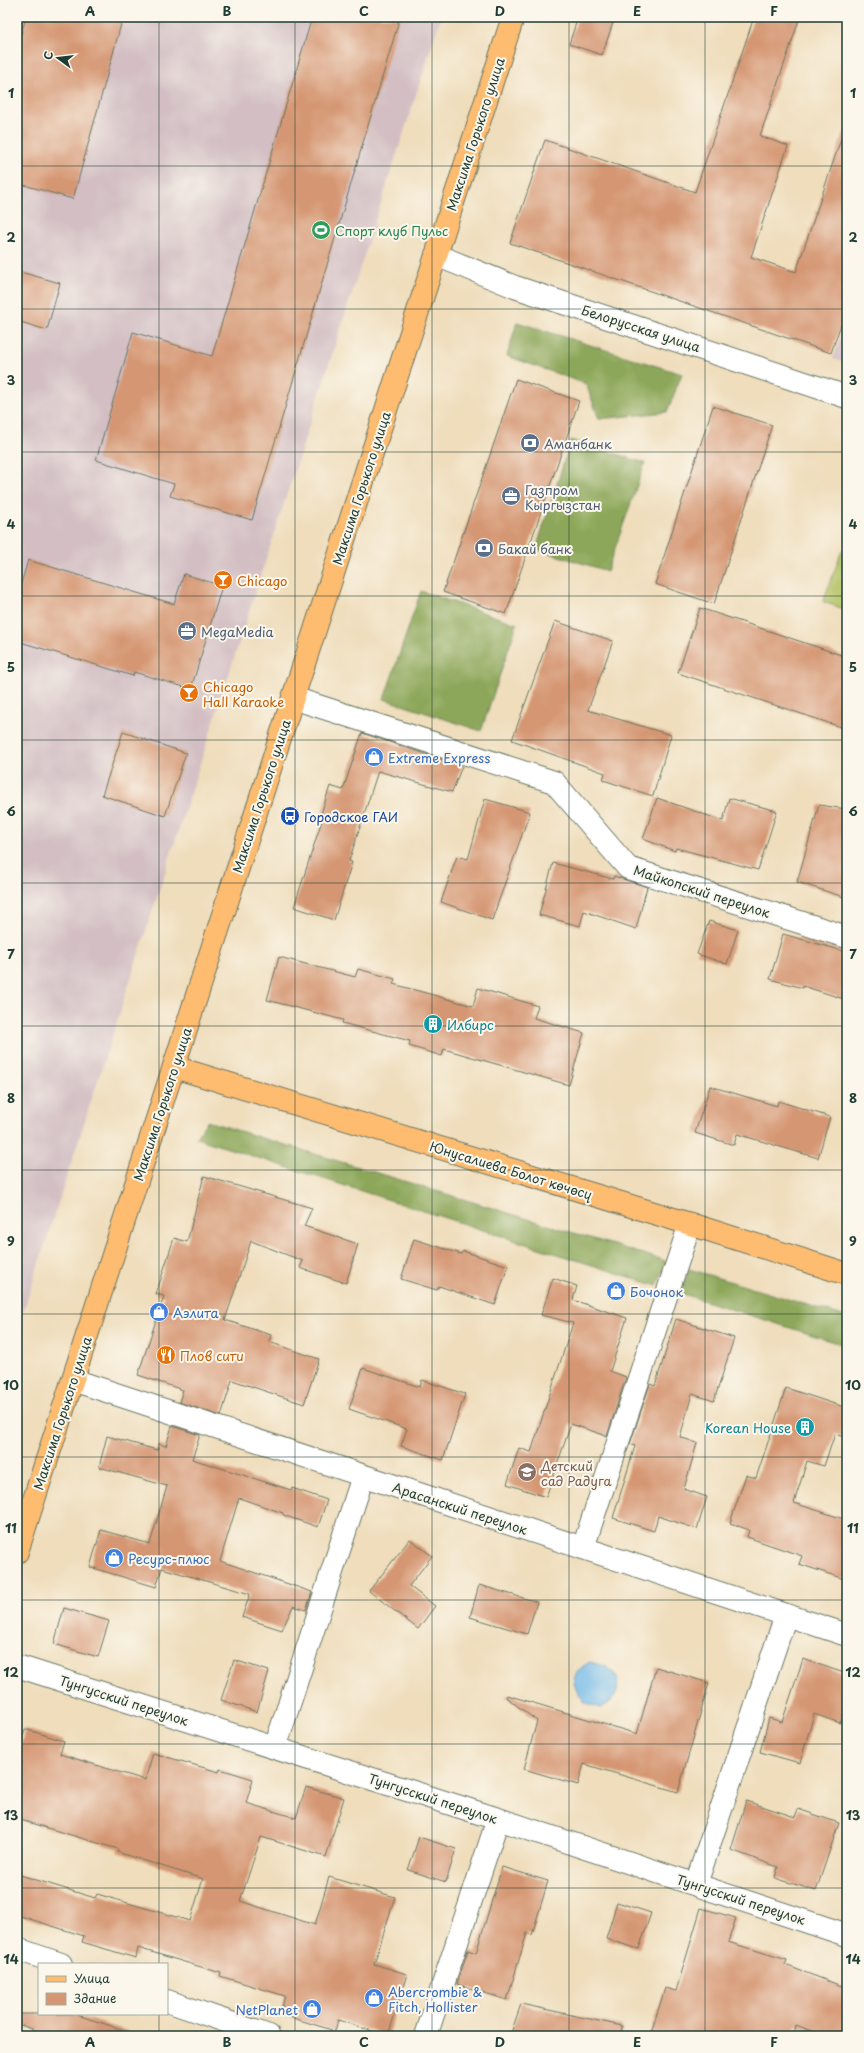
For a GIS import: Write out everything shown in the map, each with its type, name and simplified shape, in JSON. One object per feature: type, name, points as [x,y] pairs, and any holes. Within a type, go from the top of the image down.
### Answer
[{"type":"main road","name":"Максима Горького улица","points":[[17,1552],[513,17]]},
{"type":"main road","name":"Юнусалиева Болот көчөсү","points":[[174,1067],[690,1224],[847,1274]]},
{"type":"street","name":"Белорусская улица","points":[[436,255],[515,287],[847,397]]},
{"type":"street","name":"Майкопский переулок","points":[[293,698],[554,782],[628,868],[847,937]]},
{"type":"street","points":[[583,1548],[690,1224]]},
{"type":"street","name":"Арасанский переулок","points":[[73,1380],[847,1635]]},
{"type":"street","points":[[275,1748],[364,1476]]},
{"type":"street","points":[[696,1884],[786,1615]]},
{"type":"street","name":"Тунгусский переулок","points":[[17,1666],[498,1819],[847,1935]]},
{"type":"street","points":[[426,2036],[498,1819]]},
{"type":"street","points":[[17,1949],[58,1963]]},
{"type":"street","points":[[168,2001],[269,2036]]},
{"type":"shaded area","points":[[17,17],[441,17],[17,1331]]},
{"type":"shaded area","points":[[847,317],[847,363],[833,359]]},
{"type":"green space","points":[[517,322],[682,374],[667,412],[599,419],[586,384],[507,356]]},
{"type":"green space","points":[[571,440],[645,463],[607,571],[536,549]]},
{"type":"green space","points":[[842,550],[847,552],[847,610],[823,602]]},
{"type":"green space","points":[[421,591],[517,624],[481,731],[384,699]]},
{"type":"green space","points":[[207,1121],[666,1261],[657,1286],[196,1138]]},
{"type":"green space","points":[[689,1269],[847,1317],[847,1346],[680,1293]]},
{"type":"water","points":[[590,1662],[605,1666],[617,1676],[617,1691],[613,1699],[601,1708],[585,1703],[573,1684],[578,1671]]},
{"type":"building","points":[[26,17],[123,17],[73,199],[17,183],[17,48]]},
{"type":"building","points":[[312,17],[400,17],[252,520],[170,496],[174,484],[96,460],[133,332],[212,356]]},
{"type":"building","points":[[578,17],[615,17],[602,55],[569,44]]},
{"type":"building","points":[[754,17],[800,17],[760,136],[788,146],[751,257],[796,272],[843,133],[847,134],[847,307],[831,353],[510,243],[545,140],[695,192]]},
{"type":"building","points":[[17,271],[60,283],[47,330],[17,321]]},
{"type":"building","name":"Газпром Кыргызстан","points":[[516,379],[579,401],[506,614],[443,592]]},
{"type":"building","points":[[713,406],[772,425],[714,604],[655,584]]},
{"type":"building","points":[[28,560],[174,604],[184,574],[222,586],[191,689],[134,672],[133,676],[17,641],[17,597]]},
{"type":"building","points":[[700,608],[847,657],[847,729],[678,673]]},
{"type":"building","points":[[555,621],[613,641],[588,710],[671,735],[653,796],[603,780],[605,773],[512,740]]},
{"type":"building","points":[[123,732],[186,753],[165,816],[102,795]]},
{"type":"building","points":[[362,733],[462,766],[452,792],[378,771],[349,861],[352,862],[334,920],[294,907],[324,814],[321,814],[330,786],[343,790]]},
{"type":"building","points":[[657,798],[723,821],[729,798],[777,811],[758,870],[676,848],[675,851],[643,839]]},
{"type":"building","points":[[485,799],[530,812],[492,920],[441,902],[457,856],[468,859]]},
{"type":"building","points":[[819,805],[847,809],[847,898],[797,882]]},
{"type":"building","points":[[553,863],[613,879],[614,876],[647,887],[636,929],[584,911],[580,926],[539,915]]},
{"type":"building","points":[[709,921],[738,930],[727,964],[697,954]]},
{"type":"building","points":[[783,934],[847,952],[847,1000],[803,986],[803,988],[770,979]]},
{"type":"building","points":[[279,957],[355,977],[358,969],[395,979],[393,984],[473,1006],[478,988],[538,1006],[534,1018],[584,1033],[569,1085],[444,1049],[442,1056],[409,1046],[410,1041],[342,1023],[343,1020],[267,1000]]},
{"type":"building","points":[[710,1086],[777,1106],[778,1101],[830,1117],[818,1158],[737,1134],[734,1145],[695,1133]]},
{"type":"building","points":[[204,1176],[312,1208],[304,1226],[358,1244],[346,1283],[300,1268],[303,1261],[251,1241],[225,1320],[271,1335],[269,1342],[319,1359],[304,1404],[232,1380],[221,1416],[179,1402],[183,1390],[138,1375],[164,1296],[156,1294],[174,1238],[187,1242]]},
{"type":"building","points":[[414,1239],[461,1254],[463,1251],[508,1266],[495,1305],[439,1286],[437,1290],[401,1279]]},
{"type":"building","points":[[553,1278],[577,1286],[573,1300],[627,1318],[610,1371],[626,1377],[607,1436],[571,1424],[546,1497],[507,1484],[519,1448],[531,1452],[573,1323],[541,1315]]},
{"type":"building","points":[[676,1319],[734,1338],[714,1401],[692,1394],[680,1437],[697,1443],[684,1489],[707,1497],[697,1529],[658,1516],[654,1531],[613,1518],[635,1446],[630,1444],[650,1384],[655,1386]]},
{"type":"building","points":[[363,1368],[420,1387],[422,1380],[465,1394],[443,1460],[401,1446],[407,1429],[349,1409]]},
{"type":"building","points":[[786,1388],[847,1408],[847,1438],[835,1434],[824,1466],[807,1461],[794,1503],[847,1520],[847,1580],[799,1564],[802,1556],[747,1537],[749,1530],[730,1523],[746,1475],[756,1478]]},
{"type":"building","points":[[172,1426],[200,1435],[192,1459],[291,1490],[292,1488],[327,1500],[318,1527],[239,1498],[220,1561],[312,1592],[306,1610],[293,1606],[282,1630],[242,1617],[250,1594],[162,1568],[156,1587],[90,1567],[101,1530],[150,1544],[167,1486],[99,1467],[107,1436],[157,1450],[159,1444],[166,1446]]},
{"type":"building","points":[[410,1539],[432,1556],[409,1586],[435,1606],[418,1629],[369,1591]]},
{"type":"building","points":[[479,1585],[537,1602],[527,1634],[470,1617]]},
{"type":"building","points":[[64,1608],[109,1621],[98,1657],[54,1644]]},
{"type":"building","points":[[803,1659],[847,1674],[847,1704],[840,1723],[814,1714],[800,1763],[760,1752],[769,1718],[782,1722]]},
{"type":"building","points":[[234,1660],[269,1671],[257,1712],[221,1700]]},
{"type":"building","points":[[656,1667],[709,1683],[678,1792],[584,1764],[578,1785],[524,1769],[537,1721],[506,1697],[507,1695],[637,1734]]},
{"type":"building","points":[[25,1729],[64,1741],[60,1754],[145,1780],[153,1753],[219,1772],[220,1769],[253,1779],[246,1803],[296,1818],[306,1787],[344,1798],[326,1857],[261,1837],[240,1901],[315,1925],[329,1877],[395,1897],[374,1964],[407,1974],[388,2036],[338,2020],[335,2031],[280,2014],[285,1996],[220,1976],[221,1973],[138,1948],[136,1958],[82,1942],[84,1936],[17,1915],[17,1874],[95,1898],[97,1894],[190,1921],[203,1879],[117,1852],[118,1849],[17,1819],[17,1757]]},
{"type":"building","points":[[746,1801],[795,1817],[798,1809],[839,1823],[816,1891],[775,1878],[778,1867],[731,1850]]},
{"type":"building","points":[[419,1837],[456,1849],[446,1882],[408,1870]]},
{"type":"building","points":[[502,1867],[548,1881],[532,1935],[527,1933],[507,2000],[457,1984],[468,1950],[476,1953]]},
{"type":"building","points":[[617,1902],[651,1913],[639,1949],[606,1939]]},
{"type":"building","points":[[701,1908],[736,1918],[728,1942],[787,1960],[785,1965],[847,1988],[847,2036],[826,2036],[796,2025],[794,2036],[650,2036],[665,1988],[676,1991]]},
{"type":"building","points":[[521,2004],[622,2026],[621,2036],[510,2036]]},
{"type":"building","points":[[17,2014],[77,2015],[127,2031],[127,2036],[54,2036],[17,2024]]},
{"type":"place","name":"Спорт клуб Пульс","points":[[321,230]]},
{"type":"place","name":"Аманбанк","points":[[530,443]]},
{"type":"place","name":"Газпром Кыргызстан","points":[[511,496]]},
{"type":"place","name":"Бакай банк","points":[[484,548]]},
{"type":"place","name":"Chicago","points":[[223,580]]},
{"type":"place","name":"MegaMedia","points":[[187,631]]},
{"type":"place","name":"Chicago Hall Karaoke","points":[[189,693]]},
{"type":"place","name":"Extreme Express","points":[[374,757]]},
{"type":"place","name":"Городское ГАИ","points":[[290,816]]},
{"type":"place","name":"Илбирс","points":[[433,1024]]},
{"type":"place","name":"Бочонок","points":[[616,1291]]},
{"type":"place","name":"Аэлита","points":[[159,1312]]},
{"type":"place","name":"Плов сити","points":[[166,1355]]},
{"type":"place","name":"Korean House","points":[[805,1427]]},
{"type":"place","name":"Детский сад Радуга","points":[[527,1472]]},
{"type":"place","name":"Ресурс-плюс","points":[[114,1558]]},
{"type":"place","name":"Abercrombie & Fitch, Hollister","points":[[374,1998]]},
{"type":"place","name":"NetPlanet","points":[[312,2009]]}]
